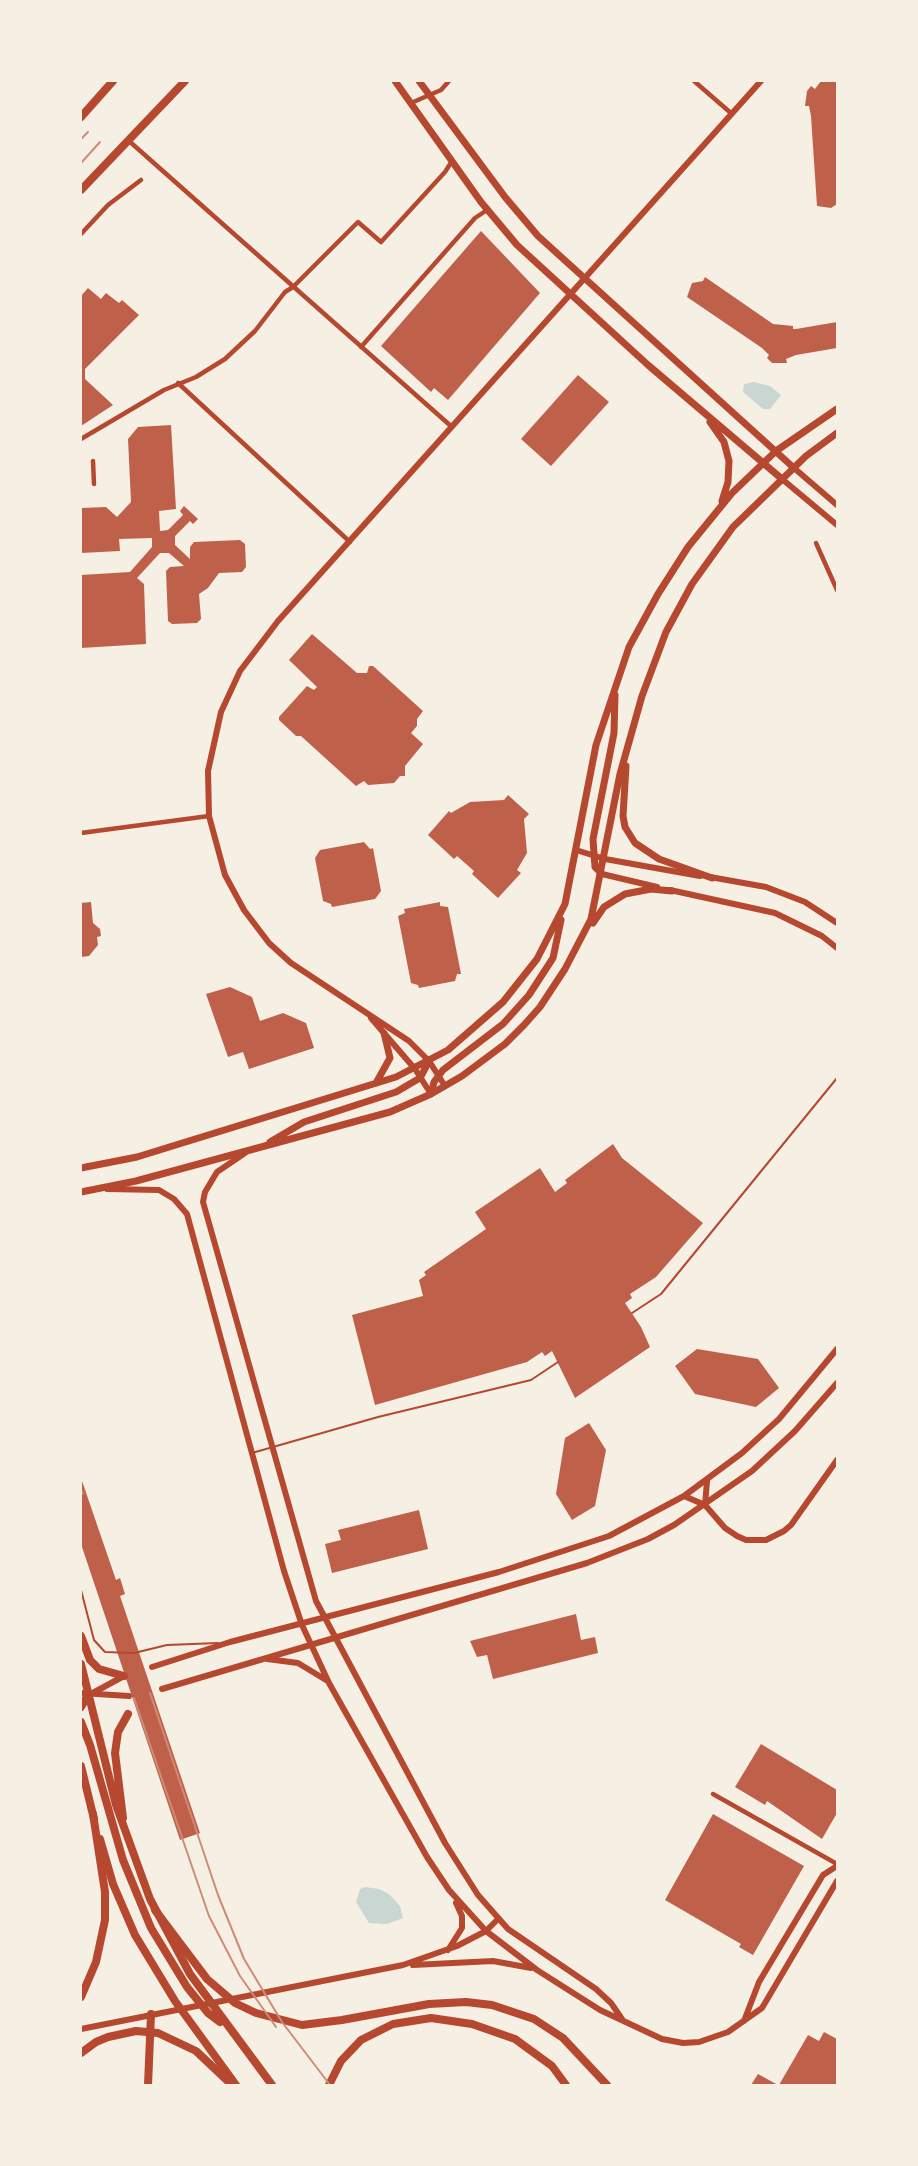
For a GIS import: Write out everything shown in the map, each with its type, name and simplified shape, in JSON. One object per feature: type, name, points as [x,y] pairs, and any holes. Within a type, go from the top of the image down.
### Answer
[{"type":"highway","points":[[81,1998],[96,1962],[105,1920],[105,1892],[93,1814]]},
{"type":"highway","points":[[155,1910],[207,1979],[235,2003],[256,2013],[302,2025],[429,2004],[460,2002],[492,2004],[534,2019],[563,2038],[607,2085]]},
{"type":"highway","points":[[148,2085],[151,2014]]},
{"type":"highway","points":[[329,2085],[341,2061],[371,2034],[393,2024],[431,2018],[472,2024],[514,2039],[552,2066],[566,2085]]},
{"type":"highway","points":[[81,2053],[96,2042],[108,2037],[136,2031],[158,2033],[196,2051],[232,2085]]},
{"type":"main road","points":[[81,117],[113,81]]},
{"type":"main road","points":[[81,190],[185,81]]},
{"type":"main road","points":[[395,81],[487,210],[517,245],[569,295],[782,479]]},
{"type":"main road","points":[[420,81],[521,217],[583,279],[794,468]]},
{"type":"main road","points":[[431,1094],[438,1076],[503,1024],[529,995],[553,958],[596,745],[630,647],[658,594],[688,547],[719,507],[776,451],[837,409]]},
{"type":"main road","points":[[704,413],[720,435],[728,455],[728,482],[719,507]]},
{"type":"main road","points":[[586,932],[602,874],[628,744],[659,649],[692,584],[733,527],[794,468],[837,433]]},
{"type":"main road","points":[[602,874],[595,867],[593,839],[614,733],[616,686]]},
{"type":"main road","points":[[628,744],[623,816],[631,837],[640,847],[659,859],[712,878]]},
{"type":"main road","points":[[81,1192],[104,1189],[390,1112],[431,1094],[485,1060],[524,1025],[540,1007],[604,907],[616,898],[641,890],[672,891]]},
{"type":"main road","points":[[81,1168],[148,1154],[415,1069],[467,1035],[503,1002],[537,959],[561,913]]},
{"type":"main road","points":[[375,1083],[390,1058],[384,1033]]},
{"type":"main road","points":[[265,1145],[303,1122],[396,1092],[420,1077],[429,1061]]},
{"type":"main road","points":[[81,1636],[90,1660],[99,1669],[124,1676]]},
{"type":"main road","points":[[81,1680],[82,1667]]},
{"type":"main road","points":[[82,1667],[85,1694],[126,1840],[155,1910],[190,1974],[272,2085]]},
{"type":"main road","points":[[81,1707],[85,1694]]},
{"type":"main road","points":[[126,1840],[115,1754],[118,1732],[128,1714]]},
{"type":"main road","points":[[81,1722],[90,1745],[123,1860],[152,1928],[187,1987],[208,2013],[228,2028]]},
{"type":"main road","points":[[81,1766],[113,1884],[135,1935],[175,2001],[236,2085]]},
{"type":"main road","points":[[81,1777],[87,1791]]},
{"type":"street","points":[[411,103],[441,90],[450,81]]},
{"type":"street","points":[[694,81],[732,114]]},
{"type":"street","points":[[446,1086],[429,1061],[392,1028],[303,972],[279,953],[244,910],[225,875],[209,816],[207,794],[210,752],[218,720],[230,690],[253,652],[761,81]]},
{"type":"street","points":[[129,141],[452,427]]},
{"type":"street","points":[[81,439],[178,383],[196,377],[225,359],[255,331],[285,292],[293,287],[358,222],[381,242],[445,172],[452,161]]},
{"type":"street","points":[[81,234],[114,200],[141,180]]},
{"type":"street","points":[[361,347],[476,218],[487,210]]},
{"type":"street","points":[[178,383],[350,542]]},
{"type":"street","points":[[93,461],[94,484]]},
{"type":"street","points":[[794,468],[837,505]]},
{"type":"street","points":[[782,479],[837,525]]},
{"type":"street","points":[[816,543],[837,590]]},
{"type":"street","points":[[81,833],[209,816]]},
{"type":"street","points":[[576,850],[605,859],[766,887],[805,902],[837,923]]},
{"type":"street","points":[[602,874],[775,913],[822,936],[837,948]]},
{"type":"street","points":[[369,1015],[415,1069],[431,1094]]},
{"type":"street","points":[[251,1149],[217,1172],[203,1202],[311,1588],[325,1619],[463,1875],[498,1919],[525,1941],[596,1989],[622,2020]]},
{"type":"street","points":[[104,1189],[159,1190],[174,1199],[188,1214],[293,1601],[329,1683],[406,1821],[459,1908],[463,1923],[460,1934],[448,1950]]},
{"type":"street","points":[[152,1667],[230,1642],[325,1619],[557,1555],[609,1536],[684,1496],[742,1454],[779,1419],[837,1349]]},
{"type":"street","points":[[162,1689],[614,1554],[666,1530],[705,1505],[765,1459],[795,1431],[837,1383]]},
{"type":"street","points":[[684,1496],[705,1505],[725,1528],[737,1536],[756,1541],[775,1537],[791,1525],[837,1460]]},
{"type":"street","points":[[705,1505],[707,1481]]},
{"type":"street","points":[[259,1659],[298,1663],[311,1669],[329,1683]]},
{"type":"street","points":[[85,1694],[124,1676]]},
{"type":"street","points":[[85,1694],[129,1696]]},
{"type":"street","points":[[713,1794],[837,1865],[823,1875],[759,1982],[744,2021]]},
{"type":"street","points":[[449,1890],[486,1931],[537,1970],[600,2010],[655,2037],[683,2043],[713,2038],[757,2012],[770,1995],[837,1881]]},
{"type":"street","points":[[81,2029],[403,1965],[448,1950],[486,1931],[498,1919]]},
{"type":"street","points":[[403,1965],[493,1961],[537,1970]]},
{"type":"lane","points":[[632,1313],[661,1294],[837,1078]]},
{"type":"lane","points":[[252,1453],[380,1416],[531,1380],[558,1362]]},
{"type":"lane","points":[[81,1590],[94,1640],[105,1653],[134,1653],[167,1645],[230,1642]]},
{"type":"shaded area","points":[[754,382],[770,386],[781,395],[770,409],[763,409],[743,392],[744,384]]},
{"type":"shaded area","points":[[365,1887],[379,1889],[389,1894],[400,1906],[403,1918],[387,1924],[369,1923],[356,1902],[360,1889]]},
{"type":"building","points":[[821,81],[837,81],[837,204],[831,208],[817,206],[811,116],[809,106],[805,106],[807,91],[811,86],[815,89]]},
{"type":"building","points":[[481,231],[540,293],[448,400],[434,388],[431,392],[381,346]]},
{"type":"building","points":[[705,277],[773,324],[793,326],[793,329],[796,329],[837,322],[837,348],[796,355],[786,359],[787,363],[772,363],[767,358],[769,355],[762,348],[687,297],[692,283],[703,281]]},
{"type":"building","points":[[88,288],[101,299],[106,293],[119,303],[122,300],[139,315],[85,369],[85,379],[113,405],[81,426],[81,296]]},
{"type":"building","points":[[578,375],[609,402],[551,466],[521,439]]},
{"type":"building","points":[[171,425],[176,509],[159,511],[160,531],[168,530],[183,515],[180,511],[184,506],[198,519],[193,524],[190,521],[175,536],[175,545],[190,559],[190,547],[194,542],[240,540],[245,544],[246,567],[242,572],[219,573],[208,588],[199,594],[201,619],[197,623],[172,624],[168,621],[166,571],[170,567],[184,566],[169,553],[160,553],[137,578],[144,584],[146,644],[81,648],[81,575],[130,572],[152,547],[152,538],[119,539],[120,551],[81,553],[81,508],[106,507],[117,517],[131,502],[128,439],[138,427]]},
{"type":"building","points":[[312,634],[357,673],[367,673],[369,666],[373,666],[423,711],[417,719],[417,726],[411,733],[423,744],[405,766],[405,776],[400,776],[394,783],[368,785],[364,781],[356,786],[301,736],[296,736],[279,720],[279,717],[307,686],[314,690],[317,687],[289,660]]},
{"type":"building","points":[[508,795],[529,814],[524,819],[527,853],[517,870],[521,873],[498,898],[472,874],[474,871],[457,856],[454,859],[428,835],[449,811],[451,813],[470,802],[504,800]]},
{"type":"building","points":[[364,842],[370,849],[373,848],[381,891],[375,899],[332,907],[331,904],[323,901],[315,858],[320,850]]},
{"type":"building","points":[[91,902],[93,923],[100,929],[101,936],[97,937],[98,945],[89,956],[81,957],[81,903]]},
{"type":"building","points":[[440,902],[440,906],[448,907],[461,974],[457,974],[455,981],[419,988],[418,985],[411,983],[398,916],[405,913],[404,909]]},
{"type":"building","points":[[230,987],[252,997],[260,1021],[283,1013],[306,1023],[314,1048],[249,1069],[243,1052],[228,1057],[206,994]]},
{"type":"building","points":[[613,1144],[622,1158],[703,1223],[656,1277],[630,1294],[632,1298],[625,1303],[641,1327],[650,1347],[575,1398],[552,1351],[545,1356],[542,1352],[527,1362],[375,1405],[352,1315],[423,1296],[419,1280],[426,1275],[424,1272],[486,1229],[475,1212],[540,1168],[555,1192],[567,1183],[565,1180]]},
{"type":"building","points":[[697,1349],[758,1359],[779,1388],[756,1407],[695,1394],[675,1366]]},
{"type":"building","points":[[589,1423],[606,1450],[595,1506],[572,1520],[556,1494],[565,1438]]},
{"type":"building","points":[[81,1478],[116,1580],[120,1578],[125,1594],[120,1596],[200,1833],[180,1840],[81,1544]]},
{"type":"building","points":[[419,1510],[428,1549],[332,1573],[325,1544],[341,1540],[338,1530]]},
{"type":"building","points":[[576,1614],[581,1640],[595,1637],[598,1653],[493,1679],[487,1655],[477,1657],[470,1641]]},
{"type":"building","points":[[761,1744],[837,1790],[837,1813],[822,1839],[767,1801],[765,1805],[735,1787]]},
{"type":"building","points":[[713,1814],[804,1866],[753,1955],[739,1947],[741,1944],[665,1900]]},
{"type":"building","points":[[824,2032],[837,2039],[837,2085],[779,2085],[808,2035],[819,2041]]},
{"type":"building","points":[[758,2074],[778,2085],[751,2085]]},
{"type":"railway","points":[[81,139],[88,132]]},
{"type":"railway","points":[[81,163],[100,142]]},
{"type":"railway","points":[[81,1489],[83,1494]]},
{"type":"railway","points":[[150,1693],[218,1895],[244,1959],[282,2022],[330,2085]]},
{"type":"railway","points":[[134,1698],[209,1916],[240,1976],[276,2027]]}]
